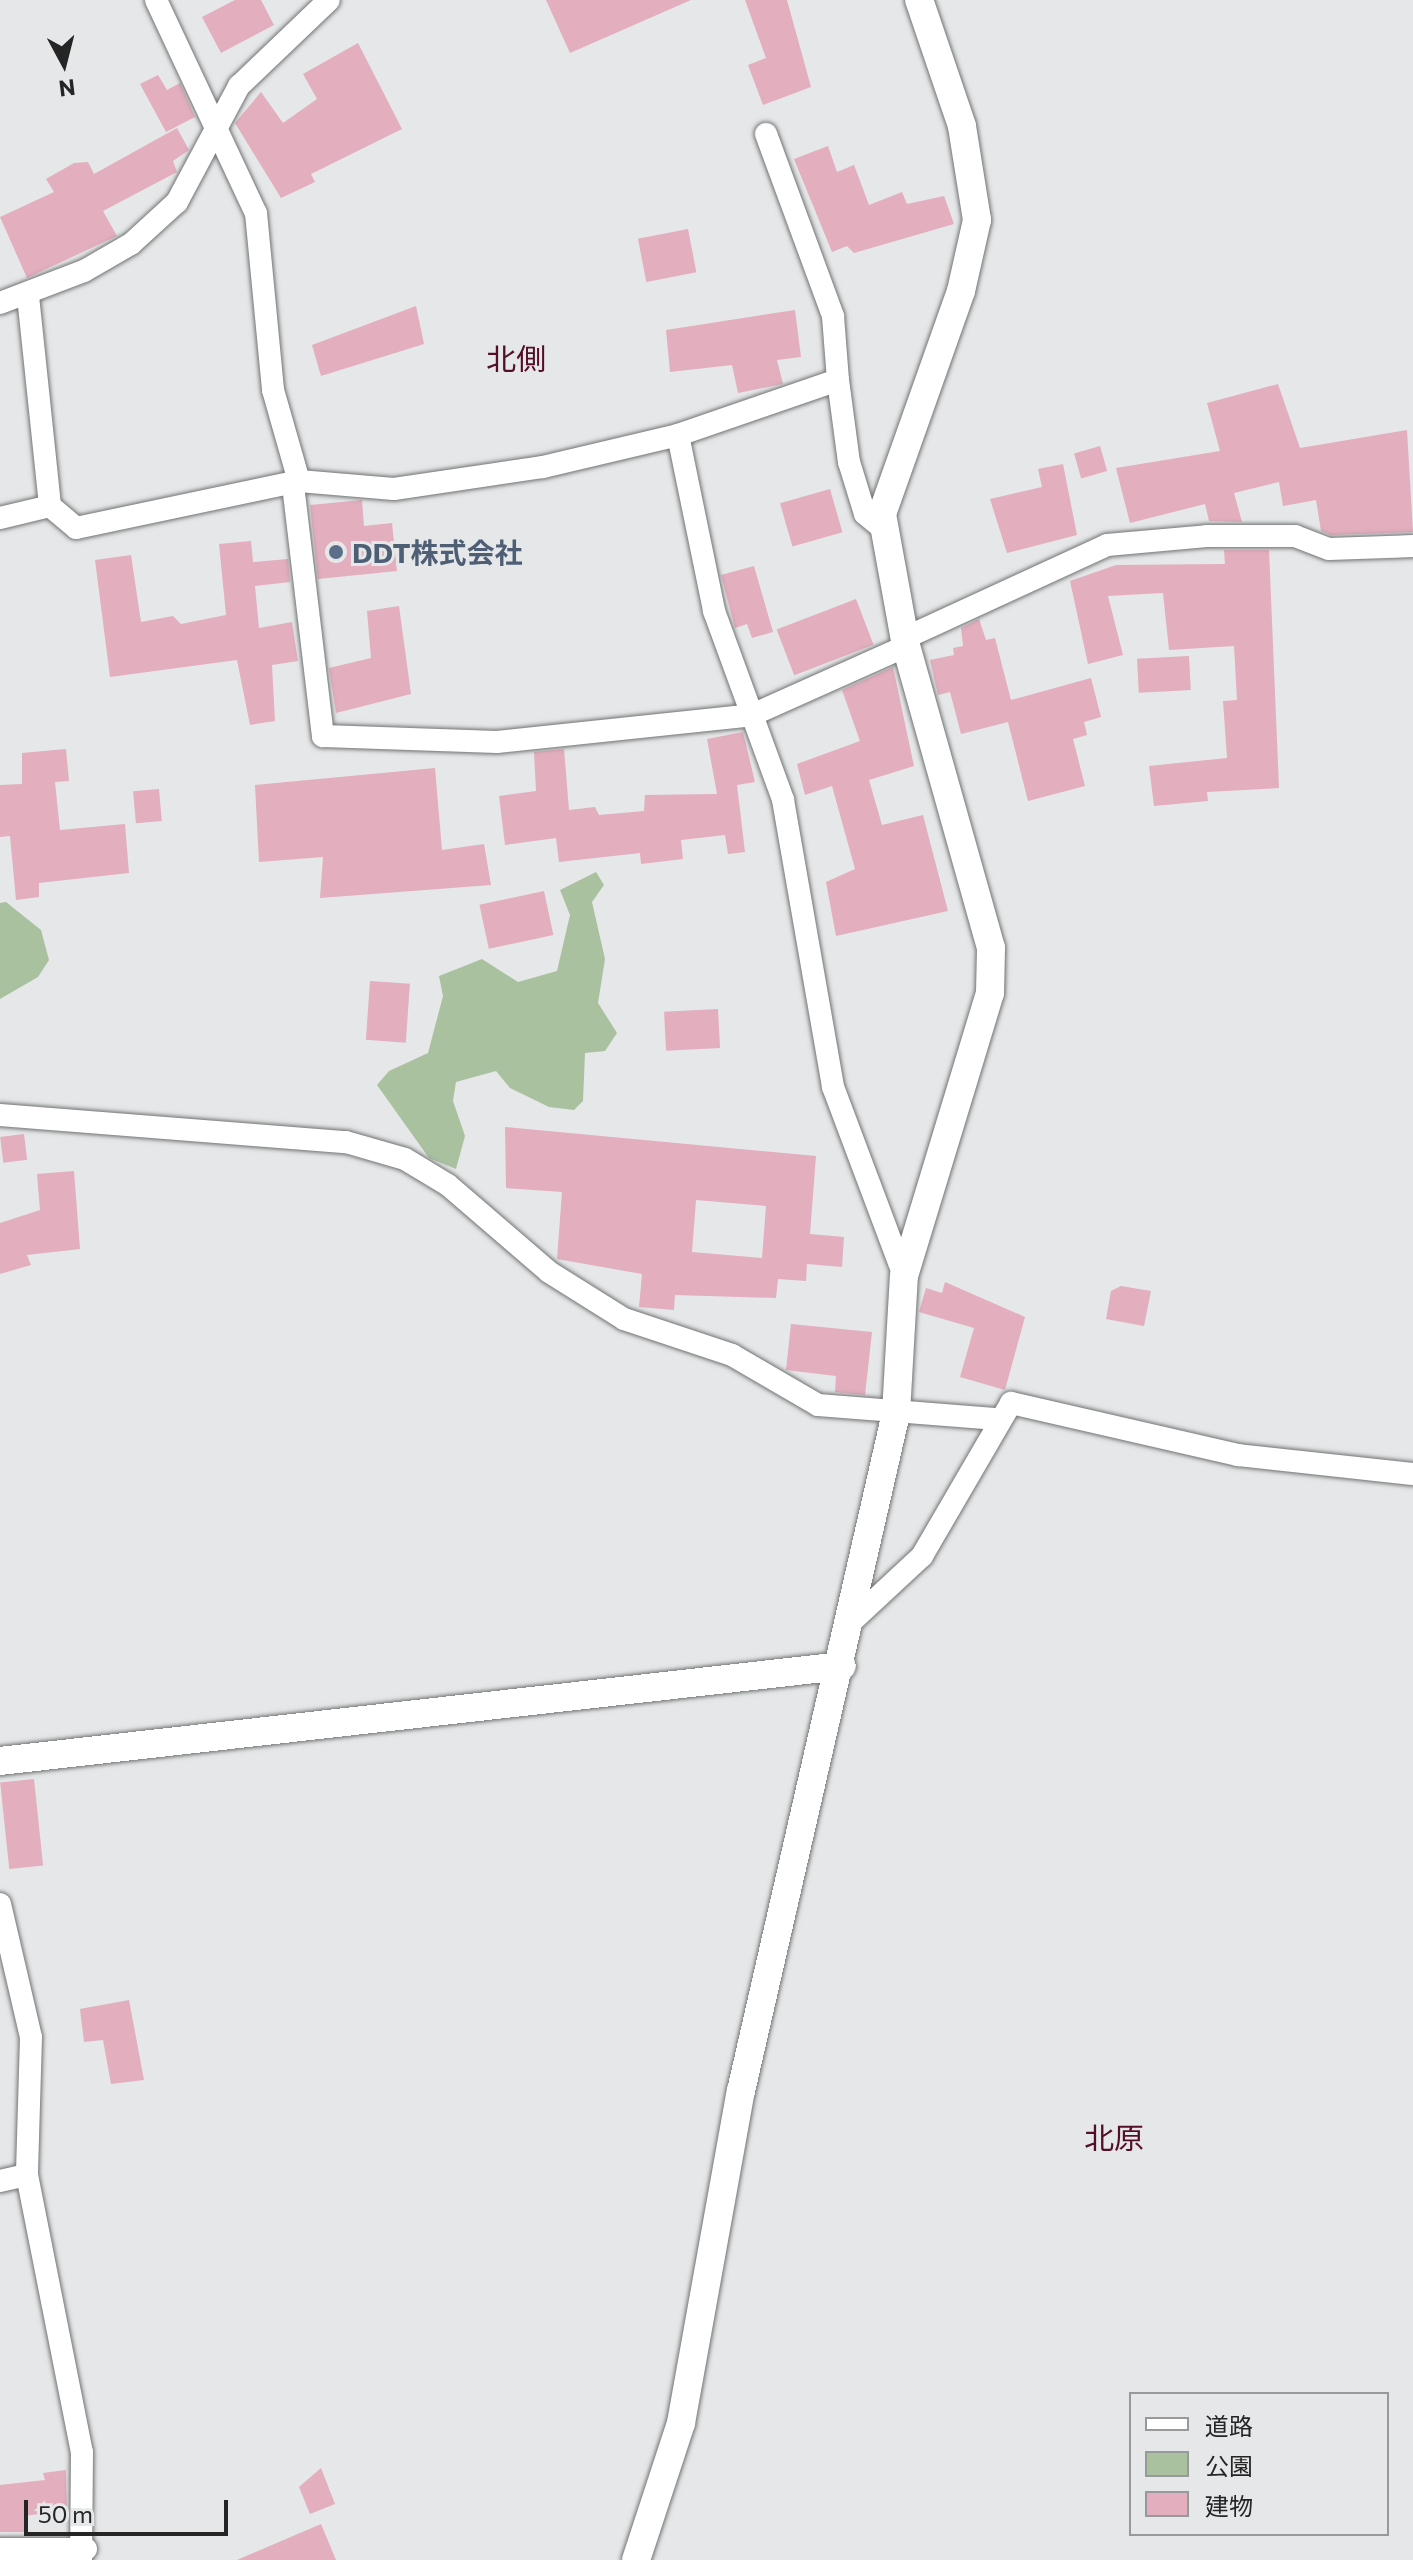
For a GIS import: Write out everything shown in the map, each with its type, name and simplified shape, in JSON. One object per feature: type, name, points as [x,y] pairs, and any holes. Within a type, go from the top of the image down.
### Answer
[{"type":"street","points":[[156,0],[217,119],[263,238],[273,390],[296,483],[323,736],[497,742],[752,715],[1107,545],[1207,536],[1295,536],[1329,549],[1413,546]]},
{"type":"street","points":[[0,303],[28,296],[131,244],[177,202],[217,119],[239,86],[329,0]]},
{"type":"street","points":[[636,2560],[681,2423],[741,2091],[842,1666],[896,1413],[904,1276],[990,993],[991,948],[906,642],[885,530],[884,502],[961,291],[977,220],[962,126],[919,0]]},
{"type":"street","points":[[766,134],[833,316],[838,380],[853,475],[865,514],[885,530]]},
{"type":"street","points":[[28,296],[50,506],[76,528],[296,483],[457,485],[678,435],[838,380]]},
{"type":"street","points":[[678,435],[714,611],[783,800],[833,1087],[904,1276]]},
{"type":"street","points":[[0,518],[50,506]]},
{"type":"street","points":[[0,1115],[346,1142],[405,1159],[448,1185],[549,1272],[624,1319],[732,1355],[818,1405],[997,1419]]},
{"type":"street","points":[[851,1622],[922,1556],[997,1419],[1022,1402],[1238,1455],[1413,1474]]},
{"type":"street","points":[[0,1761],[842,1666]]},
{"type":"street","points":[[0,1904],[31,2037],[27,2175],[82,2452],[83,2555],[0,2549]]},
{"type":"street","points":[[0,2181],[27,2175]]},
{"type":"green space","points":[[596,872],[604,885],[592,902],[605,959],[598,1003],[617,1033],[605,1051],[585,1053],[583,1101],[574,1110],[549,1107],[510,1088],[496,1071],[456,1082],[453,1101],[465,1136],[456,1169],[429,1158],[377,1085],[389,1071],[428,1053],[443,996],[439,976],[482,959],[518,982],[557,971],[570,915],[560,890]]},
{"type":"green space","points":[[6,902],[41,930],[49,960],[38,977],[0,999],[0,903]]},
{"type":"building","points":[[235,0],[261,0],[274,25],[221,53],[202,17]]},
{"type":"building","points":[[546,0],[691,0],[570,53]]},
{"type":"building","points":[[745,0],[787,0],[811,87],[763,105],[748,65],[766,58]]},
{"type":"building","points":[[358,43],[402,129],[311,174],[315,182],[281,198],[235,123],[261,92],[283,123],[317,99],[303,74]]},
{"type":"building","points":[[158,75],[167,90],[180,83],[195,117],[166,132],[140,84]]},
{"type":"building","points":[[177,128],[189,150],[173,161],[177,172],[103,211],[117,236],[27,278],[0,217],[54,192],[46,179],[74,163],[88,162],[94,174]]},
{"type":"building","points":[[828,146],[837,172],[854,165],[869,205],[902,192],[907,204],[944,196],[954,224],[854,253],[847,246],[832,252],[794,159]]},
{"type":"building","points":[[688,229],[696,272],[646,282],[638,239]]},
{"type":"building","points":[[416,306],[424,344],[321,376],[312,345]]},
{"type":"building","points":[[795,310],[801,357],[777,360],[783,384],[738,393],[732,365],[670,372],[666,330]]},
{"type":"building","points":[[1278,384],[1300,448],[1407,430],[1413,532],[1331,535],[1321,531],[1316,500],[1283,506],[1279,482],[1234,493],[1242,522],[1209,521],[1205,504],[1130,523],[1116,468],[1220,451],[1207,403]]},
{"type":"building","points":[[1100,446],[1107,471],[1081,478],[1074,453]]},
{"type":"building","points":[[1063,464],[1077,535],[1007,553],[990,499],[1042,487],[1038,469]]},
{"type":"building","points":[[830,489],[842,532],[792,547],[780,503]]},
{"type":"building","points":[[362,500],[364,526],[392,523],[397,571],[318,579],[310,505]]},
{"type":"building","points":[[251,541],[253,562],[288,559],[290,582],[255,586],[259,628],[292,622],[298,661],[272,665],[275,721],[250,725],[237,660],[110,677],[95,560],[131,555],[141,622],[173,616],[181,624],[226,615],[219,544]]},
{"type":"building","points":[[1224,550],[1269,550],[1279,788],[1207,792],[1208,801],[1154,806],[1149,766],[1227,758],[1223,701],[1237,700],[1234,646],[1169,650],[1163,593],[1108,596],[1123,655],[1088,664],[1070,581],[1116,565],[1225,564]]},
{"type":"building","points":[[754,566],[773,632],[752,638],[747,624],[735,628],[721,575]]},
{"type":"building","points":[[856,599],[874,645],[794,675],[777,629]]},
{"type":"building","points":[[399,606],[411,694],[336,713],[329,668],[371,658],[367,611]]},
{"type":"building","points":[[979,619],[986,640],[995,638],[1011,700],[1091,678],[1101,717],[1084,722],[1087,735],[1073,739],[1085,786],[1028,801],[1008,722],[961,734],[950,692],[938,695],[930,660],[954,655],[953,648],[963,646],[961,628]]},
{"type":"building","points":[[1189,656],[1191,690],[1139,693],[1137,659]]},
{"type":"building","points":[[893,667],[914,766],[869,780],[882,825],[923,815],[948,911],[836,936],[826,882],[855,869],[832,786],[805,795],[797,764],[860,741],[842,690]]},
{"type":"building","points":[[743,732],[755,782],[737,785],[745,852],[728,854],[725,835],[681,840],[683,859],[641,864],[640,853],[559,862],[556,838],[505,845],[499,796],[536,791],[534,752],[564,749],[569,810],[595,807],[599,815],[644,811],[645,795],[717,794],[707,739]]},
{"type":"building","points":[[66,749],[69,781],[55,782],[60,830],[125,824],[129,873],[39,883],[39,897],[16,900],[10,836],[0,837],[0,785],[22,784],[22,753]]},
{"type":"building","points":[[435,768],[442,850],[484,844],[491,885],[320,898],[323,857],[259,862],[255,785]]},
{"type":"building","points":[[159,789],[162,821],[136,823],[133,791]]},
{"type":"building","points":[[544,891],[553,935],[489,949],[479,905]]},
{"type":"building","points":[[370,981],[410,984],[406,1043],[366,1040]]},
{"type":"building","points":[[718,1009],[720,1048],[666,1051],[664,1012]]},
{"type":"building","points":[[505,1127],[816,1156],[810,1234],[844,1237],[842,1267],[807,1264],[806,1281],[778,1279],[776,1298],[675,1295],[674,1310],[639,1307],[642,1274],[557,1259],[562,1192],[506,1188]],"holes":[[[696,1200],[766,1206],[762,1258],[692,1252]]]},
{"type":"building","points":[[24,1134],[27,1160],[3,1163],[0,1137]]},
{"type":"building","points":[[74,1171],[80,1249],[27,1255],[31,1265],[0,1274],[0,1223],[40,1210],[37,1174]]},
{"type":"building","points":[[945,1282],[1025,1317],[1005,1390],[960,1377],[974,1328],[919,1312],[926,1288],[942,1293]]},
{"type":"building","points":[[1121,1286],[1151,1291],[1144,1326],[1106,1319],[1111,1291]]},
{"type":"building","points":[[791,1324],[872,1332],[865,1395],[835,1392],[836,1376],[786,1370]]},
{"type":"building","points":[[34,1779],[43,1866],[9,1869],[0,1783]]},
{"type":"building","points":[[129,2000],[144,2080],[111,2084],[103,2040],[84,2042],[80,2009]]},
{"type":"building","points":[[321,2468],[335,2504],[310,2514],[299,2487]]},
{"type":"building","points":[[66,2470],[67,2510],[25,2516],[25,2532],[0,2532],[0,2485],[45,2480],[43,2473]]},
{"type":"building","points":[[321,2524],[336,2560],[237,2560]]},
{"type":"place","name":"DDT株式会社","points":[[336,552]]},
{"type":"district","name":"北側","points":[[516,358]]},
{"type":"district","name":"北原","points":[[1114,2137]]}]
